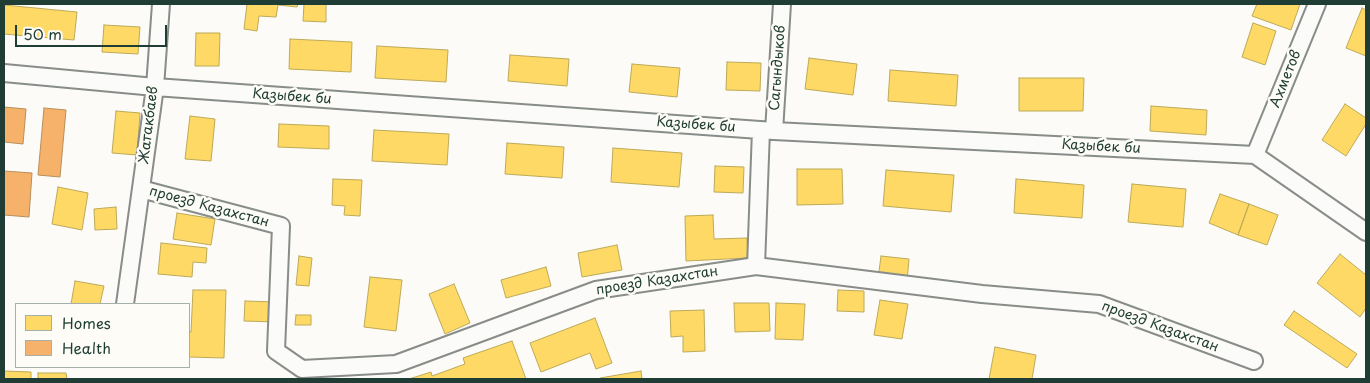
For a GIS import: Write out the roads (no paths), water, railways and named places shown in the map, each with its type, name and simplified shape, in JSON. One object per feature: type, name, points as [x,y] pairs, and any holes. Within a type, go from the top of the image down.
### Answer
[{"type":"street","name":"Жатакбаев","points":[[125,303],[155,87],[160,4]]},
{"type":"street","name":"Сагындыков","points":[[756,266],[782,4]]},
{"type":"street","name":"Ахметов","points":[[1256,155],[1317,4]]},
{"type":"street","name":"Казыбек би","points":[[4,73],[155,87],[768,131],[1256,155]]},
{"type":"street","points":[[1256,155],[1366,232]]},
{"type":"street","name":"проезд Казахстан","points":[[141,188],[281,226],[276,350],[302,369],[396,364],[596,290],[756,266],[982,294],[1099,304],[1254,361]]}]
